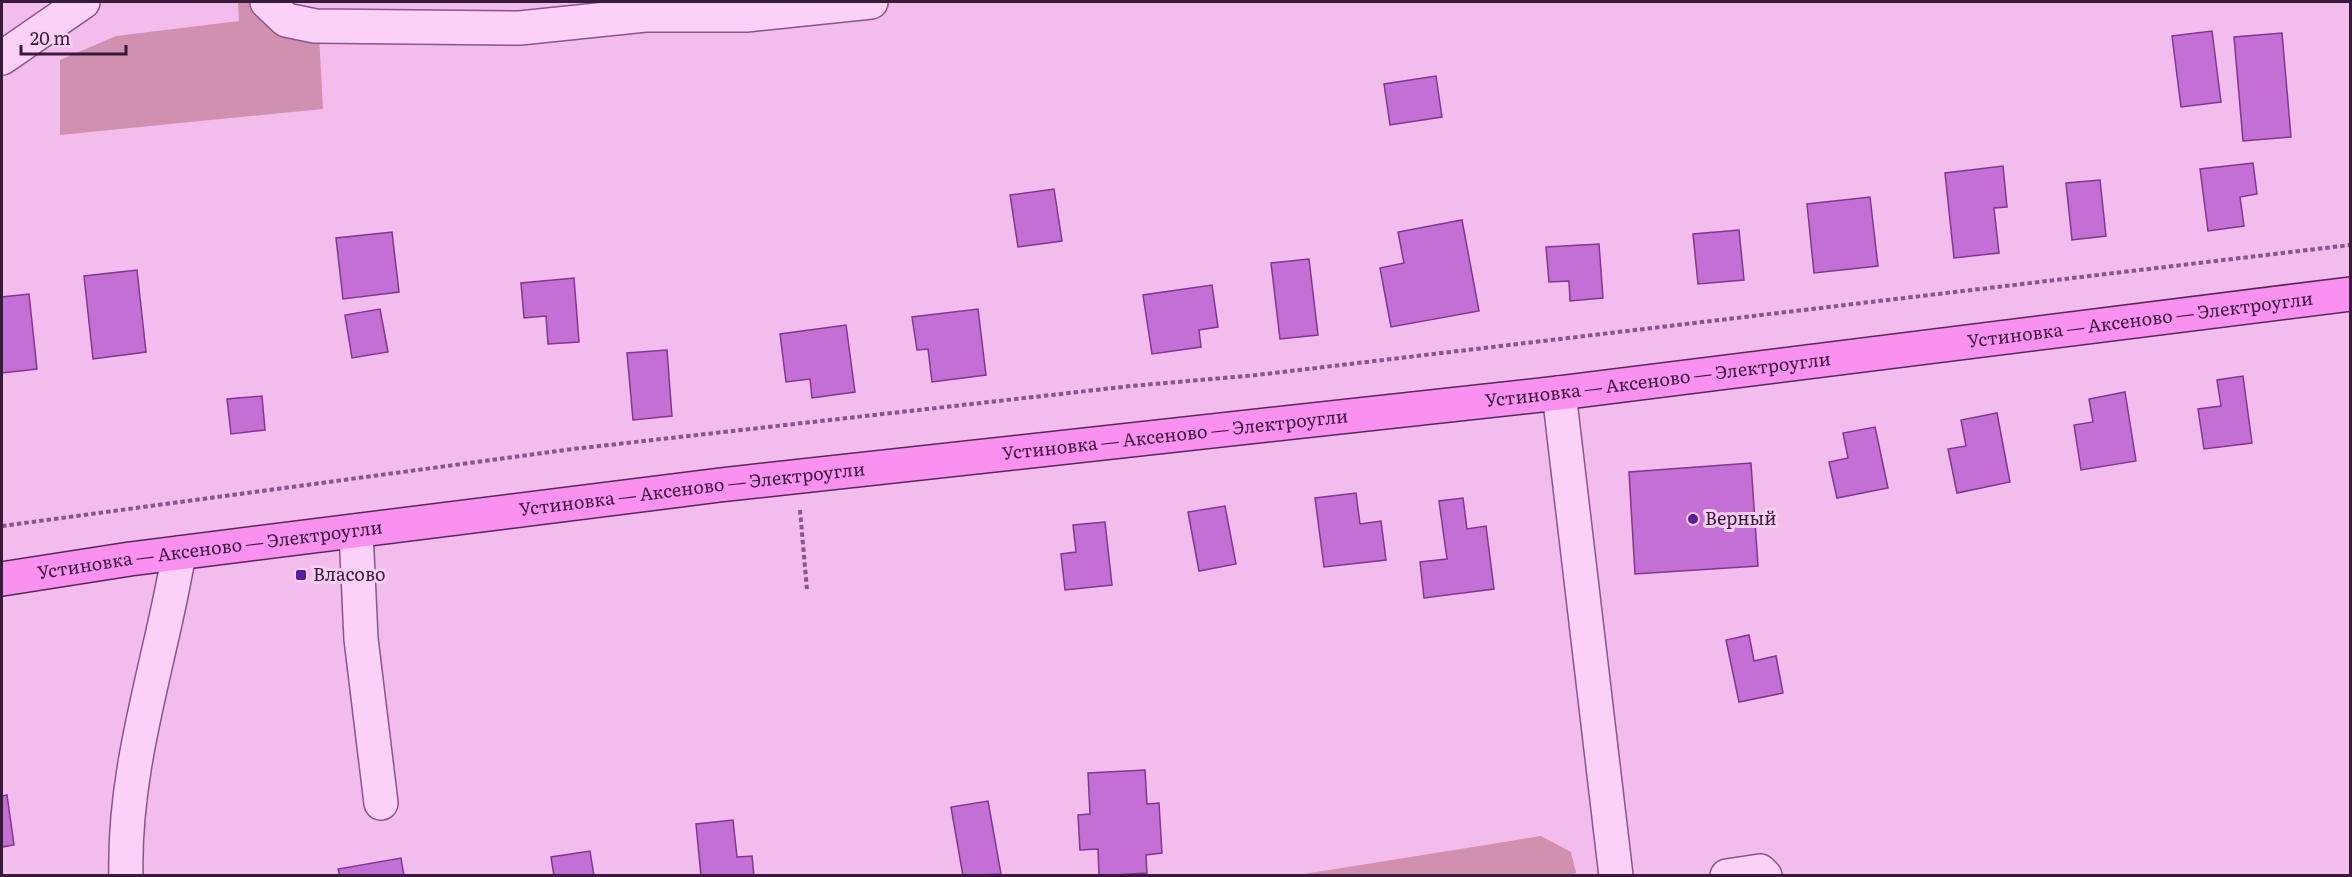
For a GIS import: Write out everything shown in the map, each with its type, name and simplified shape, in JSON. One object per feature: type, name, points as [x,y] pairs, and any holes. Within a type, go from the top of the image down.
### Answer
[{"type":"main road","name":"Устиновка — Аксеново — Электроугли","points":[[2,579],[179,553],[797,476],[1559,393],[2350,294]]},
{"type":"street","points":[[2,58],[83,2]]},
{"type":"street","points":[[267,2],[286,20],[315,26],[520,28],[645,15],[746,15],[871,2]]},
{"type":"street","points":[[1559,393],[1616,876]]},
{"type":"street","points":[[356,531],[361,639],[381,803]]},
{"type":"street","points":[[126,876],[125,837],[133,769],[144,710],[170,607],[179,553]]},
{"type":"street","points":[[1727,876],[1760,871],[1765,876]]},
{"type":"path","points":[[2,526],[573,449],[1131,386],[1257,375],[2350,245]]},
{"type":"path","points":[[797,476],[807,590]]},
{"type":"shaded area","points":[[238,2],[294,2],[294,6],[319,34],[323,109],[60,135],[60,60],[116,36],[239,21]]},
{"type":"shaded area","points":[[1541,836],[1571,852],[1576,873],[1570,876],[1298,875]]},
{"type":"building","points":[[2212,31],[2221,102],[2181,107],[2172,36]]},
{"type":"building","points":[[2282,33],[2291,137],[2243,141],[2234,37]]},
{"type":"building","points":[[1436,76],[1442,117],[1390,125],[1384,84]]},
{"type":"building","points":[[2253,163],[2257,194],[2240,197],[2244,226],[2208,231],[2200,169]]},
{"type":"building","points":[[2003,166],[2007,207],[1994,208],[1999,253],[1954,258],[1945,173]]},
{"type":"building","points":[[2100,180],[2106,236],[2072,240],[2066,183]]},
{"type":"building","points":[[1054,189],[1062,241],[1018,247],[1010,195]]},
{"type":"building","points":[[1870,197],[1878,266],[1814,273],[1807,204]]},
{"type":"building","points":[[1462,220],[1479,311],[1391,327],[1380,268],[1404,263],[1398,232]]},
{"type":"building","points":[[1739,230],[1744,280],[1698,284],[1693,234]]},
{"type":"building","points":[[392,232],[399,292],[343,299],[336,238]]},
{"type":"building","points":[[1599,244],[1603,298],[1570,301],[1569,281],[1549,282],[1546,247]]},
{"type":"building","points":[[1309,259],[1318,335],[1280,339],[1271,263]]},
{"type":"building","points":[[137,270],[146,352],[93,359],[84,276]]},
{"type":"building","points":[[574,278],[579,342],[548,344],[546,316],[524,318],[521,283]]},
{"type":"building","points":[[1212,285],[1218,327],[1199,330],[1201,347],[1152,354],[1143,295]]},
{"type":"building","points":[[29,294],[37,369],[2,373],[2,297]]},
{"type":"building","points":[[380,309],[388,352],[352,358],[345,315]]},
{"type":"building","points":[[978,309],[986,375],[932,382],[928,349],[917,350],[912,317]]},
{"type":"building","points":[[846,325],[855,392],[812,398],[810,379],[786,382],[780,334]]},
{"type":"building","points":[[667,350],[672,416],[633,420],[627,353]]},
{"type":"building","points":[[2243,376],[2252,443],[2204,449],[2198,409],[2221,406],[2217,380]]},
{"type":"building","points":[[2125,392],[2136,461],[2081,470],[2074,425],[2093,422],[2089,399]]},
{"type":"building","points":[[262,396],[265,430],[231,434],[227,399]]},
{"type":"building","points":[[1997,413],[2010,482],[1957,493],[1948,449],[1966,446],[1961,420]]},
{"type":"building","points":[[1875,427],[1888,488],[1837,498],[1829,462],[1848,458],[1843,433]]},
{"type":"building","name":"Верный","points":[[1751,463],[1758,566],[1635,574],[1629,472]]},
{"type":"building","points":[[1356,493],[1360,524],[1381,521],[1386,560],[1324,567],[1315,498]]},
{"type":"building","points":[[1463,498],[1467,529],[1486,526],[1494,589],[1424,598],[1420,562],[1447,559],[1439,501]]},
{"type":"building","points":[[1225,506],[1236,564],[1199,571],[1188,512]]},
{"type":"building","points":[[1105,522],[1112,585],[1065,590],[1061,554],[1076,552],[1073,525]]},
{"type":"building","points":[[1749,635],[1754,661],[1776,656],[1783,693],[1739,702],[1726,640]]},
{"type":"building","points":[[1145,770],[1147,804],[1159,803],[1162,853],[1146,855],[1147,873],[1099,876],[1098,849],[1080,850],[1078,815],[1090,814],[1088,773]]},
{"type":"building","points":[[7,795],[14,845],[2,847],[2,796]]},
{"type":"building","points":[[988,801],[1001,874],[963,876],[951,807]]},
{"type":"building","points":[[733,820],[737,857],[752,856],[754,876],[701,876],[696,824]]},
{"type":"building","points":[[590,851],[594,876],[554,876],[551,857]]},
{"type":"building","points":[[401,858],[404,876],[340,876],[338,869]]},
{"type":"place","name":"Верный","points":[[1693,519]]},
{"type":"place","name":"Власово","points":[[301,575]]}]
